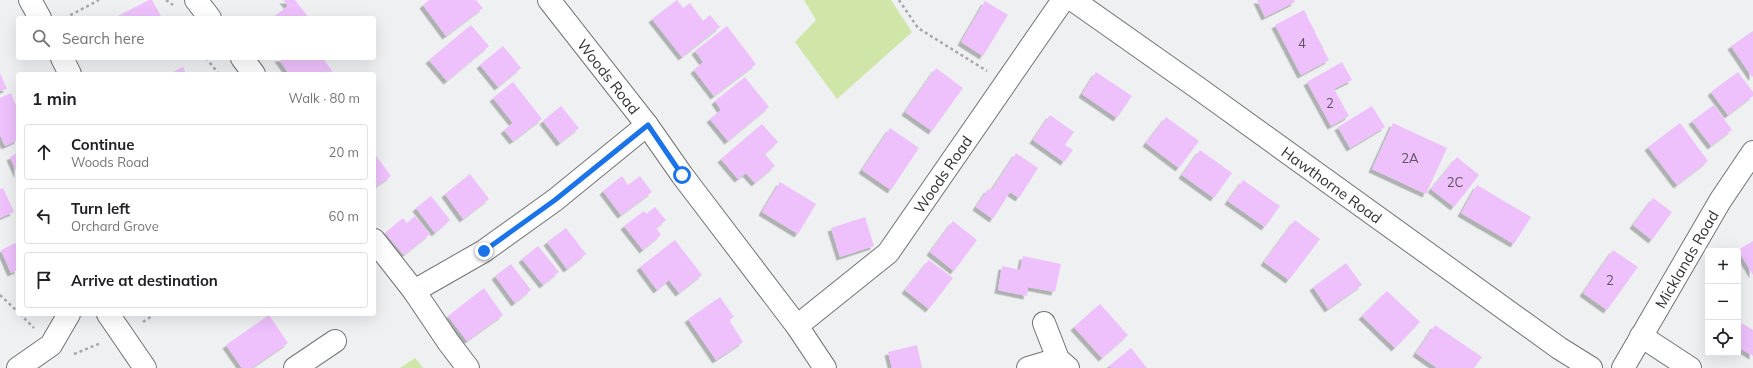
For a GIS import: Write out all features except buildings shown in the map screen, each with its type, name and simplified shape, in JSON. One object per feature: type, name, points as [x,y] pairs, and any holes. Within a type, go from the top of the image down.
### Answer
[{"type":"street","points":[[30,0],[39,16]]},
{"type":"street","points":[[196,0],[208,16]]},
{"type":"street","name":"Woods Road","points":[[549,0],[648,125],[682,175],[797,326],[825,368]]},
{"type":"street","name":"Woods Road","points":[[797,326],[888,252],[1063,0]]},
{"type":"street","name":"Hawthorne Road","points":[[1073,0],[1559,348],[1591,368]]},
{"type":"street","points":[[63,60],[69,72]]},
{"type":"street","points":[[244,60],[252,72]]},
{"type":"street","points":[[414,291],[484,251],[555,200],[648,125]]},
{"type":"street","name":"Micklands Road","points":[[1623,368],[1720,201],[1753,152]]},
{"type":"street","points":[[376,243],[414,291],[449,343],[468,368]]},
{"type":"street","points":[[18,368],[51,345],[68,316]]},
{"type":"street","points":[[109,316],[145,368]]},
{"type":"street","points":[[1028,368],[1063,363],[1044,324]]},
{"type":"street","points":[[1641,336],[1690,368]]},
{"type":"street","points":[[295,368],[335,341]]},
{"type":"path","points":[[69,16],[99,0]]},
{"type":"path","points":[[899,0],[918,28],[1006,83]]},
{"type":"path","points":[[208,60],[217,72]]},
{"type":"path","points":[[0,295],[16,310]]},
{"type":"green space","points":[[804,0],[891,0],[912,32],[837,99],[795,42],[816,20]]},
{"type":"green space","points":[[415,358],[423,368],[400,368]]},
{"type":"route","points":[[484,251],[555,200],[648,125],[682,175]]}]
